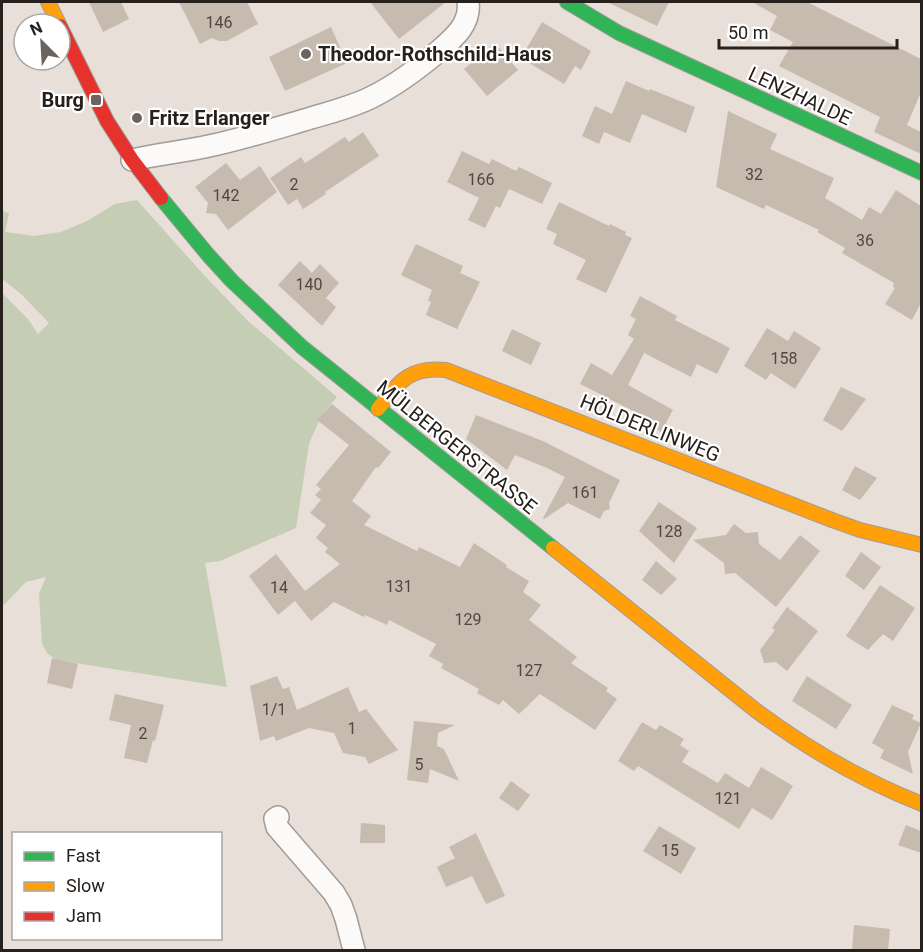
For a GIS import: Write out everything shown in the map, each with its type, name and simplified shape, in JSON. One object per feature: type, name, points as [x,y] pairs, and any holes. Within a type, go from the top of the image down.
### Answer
[{"type":"street","points":[[132,160],[247,137],[371,98],[402,80],[450,41],[468,17],[468,2]]},
{"type":"street","name":"LENZHALDE","points":[[567,2],[619,33],[921,173]]},
{"type":"street","name":"MÜLBERGERSTRASSE","points":[[72,51],[107,121],[132,160],[232,281],[302,347],[715,679],[770,720],[842,767],[921,804]]},
{"type":"street","name":"HÖLDERLINWEG","points":[[378,409],[406,376],[425,368],[446,370],[822,516],[860,530],[921,545]]},
{"type":"street","points":[[278,817],[275,819],[277,827],[334,893],[341,905],[354,951]]},
{"type":"green space","points":[[137,200],[248,321],[337,397],[321,416],[309,444],[296,528],[220,561],[205,563],[227,687],[75,663],[51,656],[42,643],[39,594],[46,577],[26,582],[2,607],[2,293],[28,319],[38,334],[49,323],[21,294],[2,279],[2,210],[9,214],[5,232],[34,236],[61,232],[87,221],[115,204]]},
{"type":"building","points":[[89,2],[121,2],[129,19],[103,32]]},
{"type":"building","points":[[179,2],[247,2],[258,24],[227,41],[212,38],[200,44]]},
{"type":"building","points":[[370,2],[446,2],[399,39]]},
{"type":"building","points":[[607,2],[669,2],[657,26]]},
{"type":"building","points":[[752,2],[807,2],[921,59],[921,92],[907,125],[921,132],[921,154],[874,132],[880,117],[779,66],[793,42],[770,30],[777,16]]},
{"type":"building","points":[[542,22],[591,51],[581,70],[575,66],[564,84],[521,58]]},
{"type":"building","name":"Theodor-Rothschild-Haus","points":[[331,27],[347,63],[285,91],[269,57]]},
{"type":"building","points":[[495,43],[518,70],[487,96],[464,69]]},
{"type":"building","points":[[626,81],[695,107],[686,133],[642,114],[630,143],[604,132],[599,144],[582,136],[595,106],[612,114]]},
{"type":"building","points":[[728,111],[777,134],[770,149],[834,178],[825,198],[862,220],[869,207],[881,214],[896,190],[921,206],[921,303],[912,320],[885,304],[895,288],[894,283],[842,253],[845,248],[817,232],[819,230],[766,205],[764,209],[716,187]]},
{"type":"building","points":[[363,132],[379,156],[303,209],[297,199],[288,205],[270,178],[301,157],[305,163],[345,137],[349,142]]},
{"type":"building","points":[[462,151],[489,164],[492,159],[516,171],[519,167],[552,183],[542,204],[509,189],[500,208],[496,206],[485,228],[468,220],[479,198],[447,182]]},
{"type":"building","points":[[226,163],[240,180],[260,166],[277,192],[228,230],[216,214],[206,213],[208,203],[195,187]]},
{"type":"building","points":[[559,202],[609,226],[610,224],[626,232],[625,235],[632,238],[606,293],[576,279],[586,260],[553,244],[557,234],[546,229]]},
{"type":"building","points":[[416,244],[463,266],[460,273],[480,282],[457,329],[426,315],[431,302],[428,301],[432,290],[401,275]]},
{"type":"building","points":[[300,261],[312,273],[320,264],[339,283],[326,298],[336,307],[322,326],[278,285]]},
{"type":"building","points":[[640,296],[677,316],[675,320],[730,348],[717,374],[697,364],[691,377],[644,353],[628,385],[673,410],[661,432],[642,421],[645,417],[580,384],[591,363],[612,375],[634,339],[628,335],[636,319],[630,316]]},
{"type":"building","points":[[767,328],[788,341],[794,331],[821,348],[795,389],[771,373],[766,380],[744,366]]},
{"type":"building","points":[[512,329],[541,343],[531,365],[502,351]]},
{"type":"building","points":[[841,387],[866,399],[842,431],[823,420]]},
{"type":"building","points":[[332,404],[391,452],[378,468],[376,467],[352,501],[371,516],[364,525],[417,551],[419,547],[460,567],[474,543],[529,581],[523,592],[541,605],[529,620],[577,657],[571,663],[608,688],[606,691],[617,699],[595,730],[540,694],[519,714],[503,700],[499,705],[477,693],[479,689],[441,668],[443,664],[429,656],[436,644],[389,620],[387,625],[365,615],[364,617],[334,602],[311,621],[295,601],[278,615],[249,576],[276,554],[305,591],[340,564],[325,552],[328,548],[316,538],[326,525],[310,513],[321,500],[315,495],[321,489],[316,485],[349,445],[317,420]]},
{"type":"building","points":[[476,415],[543,441],[620,480],[609,503],[610,509],[604,511],[600,519],[568,503],[544,519],[565,477],[515,455],[507,470],[466,439]]},
{"type":"building","points":[[855,466],[877,478],[860,500],[842,490]]},
{"type":"building","points":[[659,502],[697,528],[674,563],[639,531]]},
{"type":"building","points":[[734,524],[746,533],[758,532],[759,544],[780,560],[800,535],[820,551],[776,607],[735,573],[725,574],[724,563],[693,540],[726,535]]},
{"type":"building","points":[[861,552],[881,567],[864,590],[845,576]]},
{"type":"building","points":[[656,561],[677,579],[661,595],[642,580]]},
{"type":"building","points":[[880,585],[915,608],[893,641],[883,634],[868,650],[846,636]]},
{"type":"building","points":[[787,607],[818,631],[787,671],[776,662],[764,663],[760,650],[775,630],[772,628]]},
{"type":"building","points":[[52,658],[78,664],[72,689],[47,683]]},
{"type":"building","points":[[277,676],[283,689],[289,687],[297,710],[348,687],[359,712],[366,709],[398,750],[369,764],[365,757],[343,753],[334,733],[309,728],[276,741],[274,736],[260,741],[250,686]]},
{"type":"building","points":[[807,676],[852,705],[836,729],[792,701]]},
{"type":"building","points":[[115,694],[164,705],[147,763],[124,758],[131,725],[109,720]]},
{"type":"building","points":[[892,705],[914,715],[912,719],[921,723],[908,752],[913,774],[880,758],[884,750],[872,743]]},
{"type":"building","points":[[414,721],[455,725],[438,733],[437,746],[444,749],[459,781],[430,769],[428,783],[407,780]]},
{"type":"building","points":[[642,722],[656,730],[660,725],[684,739],[680,745],[689,751],[682,762],[718,783],[725,773],[749,788],[761,767],[793,786],[772,820],[752,808],[739,829],[638,766],[634,771],[618,761]]},
{"type":"building","points":[[511,781],[530,795],[518,811],[499,798]]},
{"type":"building","points":[[361,823],[385,825],[385,843],[360,843]]},
{"type":"building","points":[[906,825],[921,831],[921,853],[898,845]]},
{"type":"building","points":[[659,826],[696,848],[681,874],[643,851]]},
{"type":"building","points":[[476,833],[505,896],[486,904],[472,876],[446,887],[437,867],[455,858],[449,847]]},
{"type":"building","points":[[854,925],[890,929],[888,951],[852,951]]},
{"type":"traffic: fast","points":[[567,2],[619,33],[922,173]]},
{"type":"traffic: fast","points":[[161,198],[232,281],[302,347],[553,548]]},
{"type":"traffic: slow","points":[[48,2],[53,12]]},
{"type":"traffic: slow","points":[[378,409],[392,391],[414,373],[433,369],[446,370],[832,520],[860,530],[922,545]]},
{"type":"traffic: slow","points":[[553,548],[774,723],[814,750],[856,774],[922,804]]},
{"type":"traffic: jam","points":[[72,50],[107,121],[132,160],[161,198]]},
{"type":"place","name":"Theodor-Rothschild-Haus","points":[[306,54]]},
{"type":"place","name":"Burg","points":[[96,100]]},
{"type":"place","name":"Fritz Erlanger","points":[[137,118]]}]
